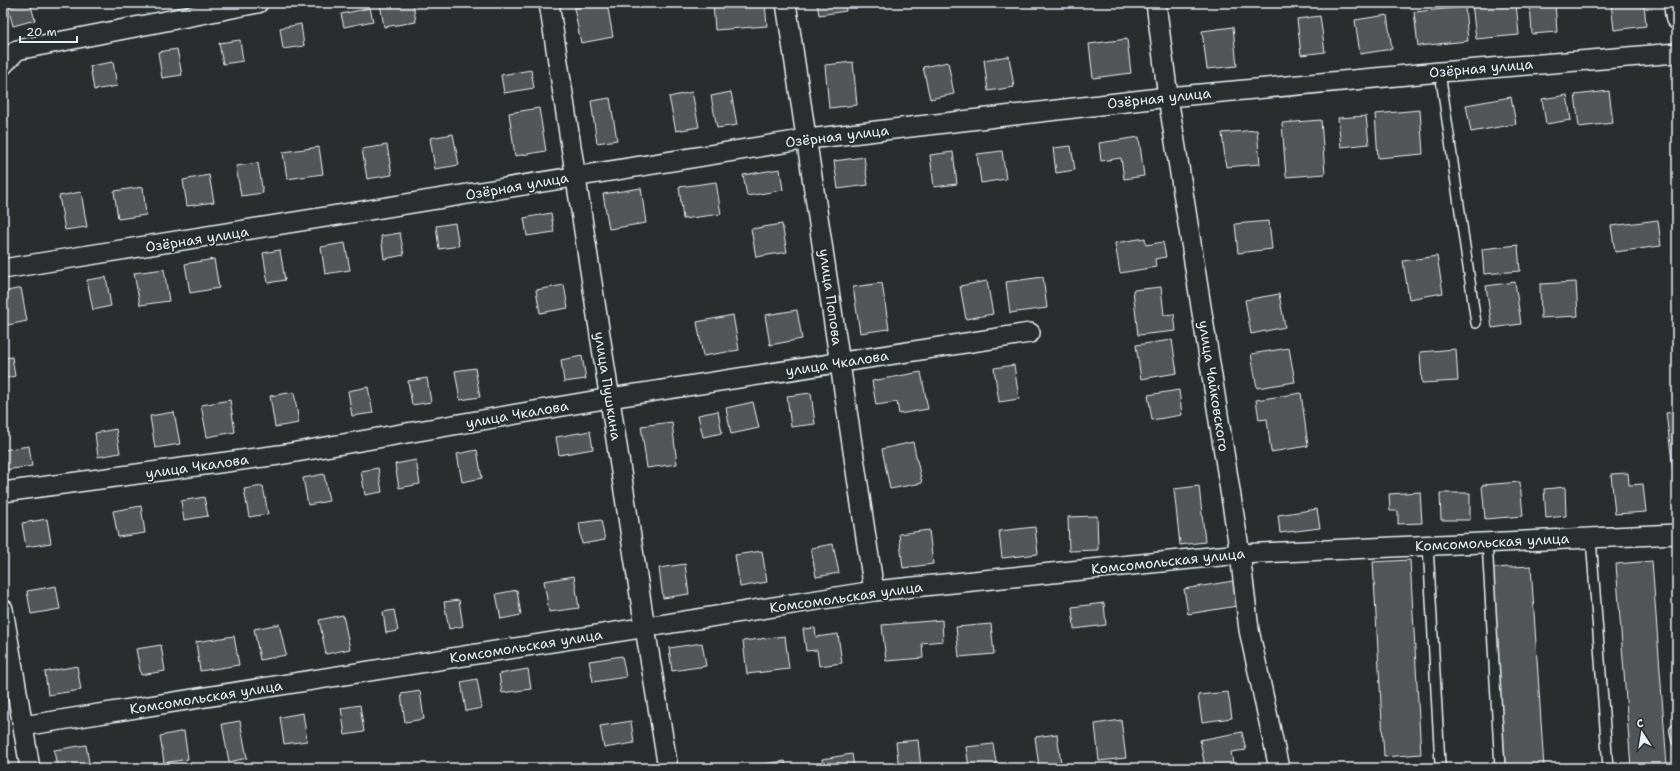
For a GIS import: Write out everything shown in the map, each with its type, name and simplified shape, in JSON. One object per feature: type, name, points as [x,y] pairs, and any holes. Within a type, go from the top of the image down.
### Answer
[{"type":"street","points":[[3,66],[17,50],[258,3]]},
{"type":"street","name":"улица Пушкина","points":[[549,3],[645,628],[668,768]]},
{"type":"street","name":"улица Попова","points":[[786,3],[808,139],[874,591]]},
{"type":"street","name":"улица Чайковского","points":[[1156,3],[1168,97],[1240,554],[1249,630],[1278,768]]},
{"type":"street","points":[[1675,3],[1677,18]]},
{"type":"street","name":"Озёрная улица","points":[[3,269],[808,139],[1168,97],[1440,72],[1677,53]]},
{"type":"street","name":"улица Чкалова","points":[[3,492],[279,455],[610,398],[1030,333]]},
{"type":"street","name":"Комсомольская улица","points":[[23,726],[874,591],[1240,554],[1677,534]]},
{"type":"street","points":[[3,609],[30,768]]},
{"type":"lane","points":[[1440,72],[1476,323]]},
{"type":"lane","points":[[1591,538],[1608,768]]},
{"type":"lane","points":[[1487,542],[1500,768]]},
{"type":"lane","points":[[1428,545],[1440,764]]},
{"type":"lane","points":[[1677,730],[1675,730],[1677,741]]},
{"type":"shaded area","points":[[3,737],[8,768],[3,768]]},
{"type":"building","points":[[23,3],[30,3],[35,20],[13,26],[8,7]]},
{"type":"building","points":[[380,3],[413,3],[416,22],[384,27]]},
{"type":"building","points":[[607,3],[613,37],[581,43],[574,8]]},
{"type":"building","points":[[713,3],[765,3],[767,26],[715,30]]},
{"type":"building","points":[[817,3],[845,3],[846,11],[819,15]]},
{"type":"building","points":[[1082,3],[1107,3],[1082,6]]},
{"type":"building","points":[[1472,3],[1516,3],[1519,35],[1476,39]]},
{"type":"building","points":[[1530,3],[1555,3],[1557,32],[1532,34]]},
{"type":"building","points":[[1611,3],[1644,3],[1646,26],[1614,30]]},
{"type":"building","points":[[1465,7],[1468,41],[1418,46],[1414,12]]},
{"type":"building","points":[[370,8],[373,21],[344,27],[341,14]]},
{"type":"building","points":[[1387,15],[1392,49],[1360,54],[1355,20]]},
{"type":"building","points":[[1320,16],[1325,52],[1301,55],[1297,19]]},
{"type":"building","points":[[301,24],[304,46],[283,49],[280,28]]},
{"type":"building","points":[[1233,27],[1237,66],[1207,69],[1202,31]]},
{"type":"building","points":[[1127,39],[1131,73],[1093,78],[1089,44]]},
{"type":"building","points":[[240,40],[243,61],[223,64],[219,43]]},
{"type":"building","points":[[177,49],[182,75],[162,78],[158,52]]},
{"type":"building","points":[[1009,56],[1014,87],[988,91],[984,60]]},
{"type":"building","points":[[113,62],[117,86],[94,90],[90,66]]},
{"type":"building","points":[[853,62],[857,105],[829,108],[825,65]]},
{"type":"building","points":[[948,62],[954,94],[930,99],[923,67]]},
{"type":"building","points":[[531,70],[534,88],[504,93],[501,75]]},
{"type":"building","points":[[1609,91],[1613,123],[1579,127],[1575,95]]},
{"type":"building","points":[[692,92],[699,127],[676,131],[669,97]]},
{"type":"building","points":[[731,92],[737,125],[717,128],[711,96]]},
{"type":"building","points":[[1567,95],[1571,120],[1546,124],[1542,99]]},
{"type":"building","points":[[1511,97],[1516,124],[1471,132],[1466,105]]},
{"type":"building","points":[[610,98],[617,140],[597,143],[591,101]]},
{"type":"building","points":[[539,108],[546,151],[515,156],[509,113]]},
{"type":"building","points":[[1420,110],[1423,154],[1378,158],[1375,114]]},
{"type":"building","points":[[1366,116],[1369,144],[1341,147],[1338,118]]},
{"type":"building","points":[[1321,120],[1325,174],[1286,177],[1282,123]]},
{"type":"building","points":[[1257,130],[1260,164],[1226,167],[1222,133]]},
{"type":"building","points":[[453,134],[459,165],[435,169],[430,138]]},
{"type":"building","points":[[1139,137],[1144,176],[1124,179],[1121,158],[1101,161],[1099,143]]},
{"type":"building","points":[[387,145],[392,175],[367,179],[362,149]]},
{"type":"building","points":[[1071,146],[1075,170],[1056,173],[1053,148]]},
{"type":"building","points":[[319,147],[323,174],[287,179],[283,152]]},
{"type":"building","points":[[1002,151],[1006,179],[981,183],[977,154]]},
{"type":"building","points":[[953,152],[957,184],[934,187],[930,155]]},
{"type":"building","points":[[864,157],[868,185],[838,189],[834,161]]},
{"type":"building","points":[[258,163],[263,193],[241,196],[236,166]]},
{"type":"building","points":[[780,169],[783,190],[747,196],[743,175]]},
{"type":"building","points":[[209,175],[214,202],[187,206],[183,180]]},
{"type":"building","points":[[716,182],[721,214],[683,219],[679,187]]},
{"type":"building","points":[[143,187],[146,215],[118,219],[114,191]]},
{"type":"building","points":[[641,188],[646,223],[609,229],[603,194]]},
{"type":"building","points":[[81,192],[87,227],[65,230],[59,196]]},
{"type":"building","points":[[551,213],[554,232],[527,236],[524,218]]},
{"type":"building","points":[[1658,220],[1661,246],[1615,252],[1611,226]]},
{"type":"building","points":[[1269,221],[1272,249],[1238,253],[1235,224]]},
{"type":"building","points":[[455,223],[459,246],[439,249],[436,226]]},
{"type":"building","points":[[782,224],[787,252],[756,257],[751,229]]},
{"type":"building","points":[[400,233],[404,255],[384,259],[381,236]]},
{"type":"building","points":[[1145,238],[1146,245],[1163,242],[1166,257],[1155,259],[1156,267],[1120,273],[1115,243]]},
{"type":"building","points":[[345,243],[350,270],[325,274],[321,247]]},
{"type":"building","points":[[1518,245],[1520,271],[1484,274],[1482,249]]},
{"type":"building","points":[[280,250],[285,280],[268,283],[263,253]]},
{"type":"building","points":[[1437,256],[1443,293],[1409,299],[1403,261]]},
{"type":"building","points":[[214,259],[219,288],[190,293],[185,264]]},
{"type":"building","points":[[164,269],[169,301],[140,305],[134,273]]},
{"type":"building","points":[[106,277],[111,306],[93,310],[87,280]]},
{"type":"building","points":[[1043,277],[1047,308],[1010,313],[1006,282]]},
{"type":"building","points":[[987,281],[993,314],[966,319],[960,286]]},
{"type":"building","points":[[1515,282],[1521,324],[1492,328],[1486,286]]},
{"type":"building","points":[[1576,282],[1578,316],[1541,318],[1540,284]]},
{"type":"building","points":[[882,283],[889,329],[860,333],[853,287]]},
{"type":"building","points":[[564,285],[568,308],[540,313],[536,290]]},
{"type":"building","points":[[1161,287],[1164,315],[1174,314],[1176,331],[1138,335],[1133,290]]},
{"type":"building","points":[[21,288],[27,321],[3,326],[3,292]]},
{"type":"building","points":[[1279,294],[1285,327],[1251,334],[1245,300]]},
{"type":"building","points":[[797,310],[802,339],[770,345],[765,315]]},
{"type":"building","points":[[733,315],[739,350],[703,356],[697,322]]},
{"type":"building","points":[[1172,340],[1177,373],[1141,379],[1136,345]]},
{"type":"building","points":[[1289,348],[1295,382],[1257,388],[1251,354]]},
{"type":"building","points":[[1456,349],[1458,381],[1422,383],[1420,352]]},
{"type":"building","points":[[582,356],[586,379],[564,382],[561,360]]},
{"type":"building","points":[[12,357],[15,376],[3,379],[3,358]]},
{"type":"building","points":[[1014,365],[1019,399],[999,402],[994,368]]},
{"type":"building","points":[[475,368],[480,397],[460,400],[455,371]]},
{"type":"building","points":[[921,372],[928,409],[899,414],[897,402],[876,405],[872,381]]},
{"type":"building","points":[[427,378],[431,402],[412,405],[408,381]]},
{"type":"building","points":[[368,387],[373,413],[352,416],[348,391]]},
{"type":"building","points":[[1179,390],[1182,415],[1152,420],[1148,395]]},
{"type":"building","points":[[294,392],[299,423],[275,427],[270,396]]},
{"type":"building","points":[[811,393],[815,424],[791,427],[787,396]]},
{"type":"building","points":[[1301,393],[1308,446],[1271,452],[1267,419],[1259,420],[1256,400]]},
{"type":"building","points":[[230,400],[235,432],[207,437],[201,405]]},
{"type":"building","points":[[753,402],[759,428],[731,434],[726,408]]},
{"type":"building","points":[[718,411],[722,433],[703,437],[698,415]]},
{"type":"building","points":[[174,412],[180,444],[155,448],[150,416]]},
{"type":"building","points":[[1677,412],[1677,502],[1666,413]]},
{"type":"building","points":[[672,422],[677,464],[647,468],[641,426]]},
{"type":"building","points":[[116,429],[120,453],[98,457],[95,433]]},
{"type":"building","points":[[590,431],[593,449],[559,455],[556,437]]},
{"type":"building","points":[[913,442],[922,483],[890,489],[882,449]]},
{"type":"building","points":[[29,446],[32,466],[6,470],[3,450]]},
{"type":"building","points":[[477,450],[482,478],[462,482],[457,454]]},
{"type":"building","points":[[416,460],[420,484],[399,488],[395,464]]},
{"type":"building","points":[[378,468],[382,492],[365,495],[361,471]]},
{"type":"building","points":[[1628,473],[1629,485],[1643,484],[1646,512],[1615,514],[1611,474]]},
{"type":"building","points":[[324,474],[329,501],[308,505],[303,478]]},
{"type":"building","points":[[1520,482],[1523,516],[1485,519],[1482,485]]},
{"type":"building","points":[[263,486],[268,514],[249,517],[244,489]]},
{"type":"building","points":[[1199,486],[1205,542],[1180,545],[1174,489]]},
{"type":"building","points":[[1565,487],[1566,516],[1546,518],[1544,489]]},
{"type":"building","points":[[1420,492],[1422,523],[1398,524],[1398,511],[1390,511],[1389,494]]},
{"type":"building","points":[[1440,493],[1470,493],[1470,520],[1441,520]]},
{"type":"building","points":[[204,497],[208,516],[184,520],[181,501]]},
{"type":"building","points":[[141,506],[145,533],[118,537],[113,511]]},
{"type":"building","points":[[1317,509],[1320,528],[1280,533],[1278,515]]},
{"type":"building","points":[[1097,516],[1098,550],[1069,551],[1068,517]]},
{"type":"building","points":[[47,519],[51,543],[26,547],[22,523]]},
{"type":"building","points":[[601,520],[605,540],[582,544],[579,523]]},
{"type":"building","points":[[1035,527],[1038,554],[1002,558],[999,531]]},
{"type":"building","points":[[929,530],[933,564],[903,568],[899,534]]},
{"type":"building","points":[[833,544],[839,573],[816,577],[811,548]]},
{"type":"building","points":[[762,551],[767,582],[740,587],[735,555]]},
{"type":"building","points":[[1410,560],[1421,754],[1384,757],[1373,562]]},
{"type":"building","points":[[1652,561],[1667,766],[1631,768],[1616,564]]},
{"type":"building","points":[[685,564],[689,594],[663,598],[659,568]]},
{"type":"building","points":[[1531,566],[1544,768],[1505,768],[1493,568]]},
{"type":"building","points":[[574,576],[579,608],[549,612],[544,581]]},
{"type":"building","points":[[1233,581],[1237,606],[1188,614],[1184,589]]},
{"type":"building","points":[[56,586],[60,609],[31,614],[27,591]]},
{"type":"building","points":[[517,590],[521,615],[501,619],[496,594]]},
{"type":"building","points":[[459,600],[463,626],[449,629],[444,602]]},
{"type":"building","points":[[1104,603],[1106,625],[1074,629],[1072,607]]},
{"type":"building","points":[[394,610],[398,631],[386,633],[383,612]]},
{"type":"building","points":[[343,615],[350,649],[326,654],[319,620]]},
{"type":"building","points":[[942,620],[943,641],[922,643],[923,658],[886,661],[882,625]]},
{"type":"building","points":[[279,624],[286,655],[260,660],[254,629]]},
{"type":"building","points":[[991,624],[994,654],[959,657],[956,627]]},
{"type":"building","points":[[815,628],[816,637],[838,634],[842,663],[819,666],[817,650],[806,651],[803,629]]},
{"type":"building","points":[[234,636],[239,665],[200,671],[196,642]]},
{"type":"building","points":[[785,636],[789,669],[747,674],[743,641]]},
{"type":"building","points":[[702,643],[706,666],[672,671],[669,648]]},
{"type":"building","points":[[161,645],[165,671],[141,675],[136,649]]},
{"type":"building","points":[[622,656],[626,677],[593,682],[589,661]]},
{"type":"building","points":[[77,666],[81,690],[48,695],[45,672]]},
{"type":"building","points":[[528,669],[531,689],[502,693],[499,674]]},
{"type":"building","points":[[477,679],[482,708],[466,711],[461,682]]},
{"type":"building","points":[[420,691],[424,719],[405,722],[401,694]]},
{"type":"building","points":[[1228,692],[1232,718],[1202,722],[1198,695]]},
{"type":"building","points":[[360,705],[364,732],[345,735],[341,708]]},
{"type":"building","points":[[303,713],[307,741],[284,744],[280,717]]},
{"type":"building","points":[[1121,720],[1126,758],[1099,761],[1095,724]]},
{"type":"building","points":[[240,721],[247,758],[229,762],[222,724]]},
{"type":"building","points":[[631,721],[634,743],[604,748],[600,726]]},
{"type":"building","points":[[184,731],[188,759],[164,763],[160,736]]},
{"type":"building","points":[[1242,732],[1246,750],[1231,752],[1234,768],[1196,768],[1205,767],[1200,740]]},
{"type":"building","points":[[1057,734],[1061,763],[1039,767],[1035,737]]},
{"type":"building","points":[[918,740],[921,768],[899,768],[896,742]]},
{"type":"building","points":[[993,744],[997,768],[969,768],[966,747]]},
{"type":"building","points":[[86,745],[90,768],[57,768],[54,750]]},
{"type":"building","points":[[852,754],[854,768],[823,768],[822,759]]},
{"type":"building","points":[[785,761],[786,768],[756,768],[756,765]]}]
